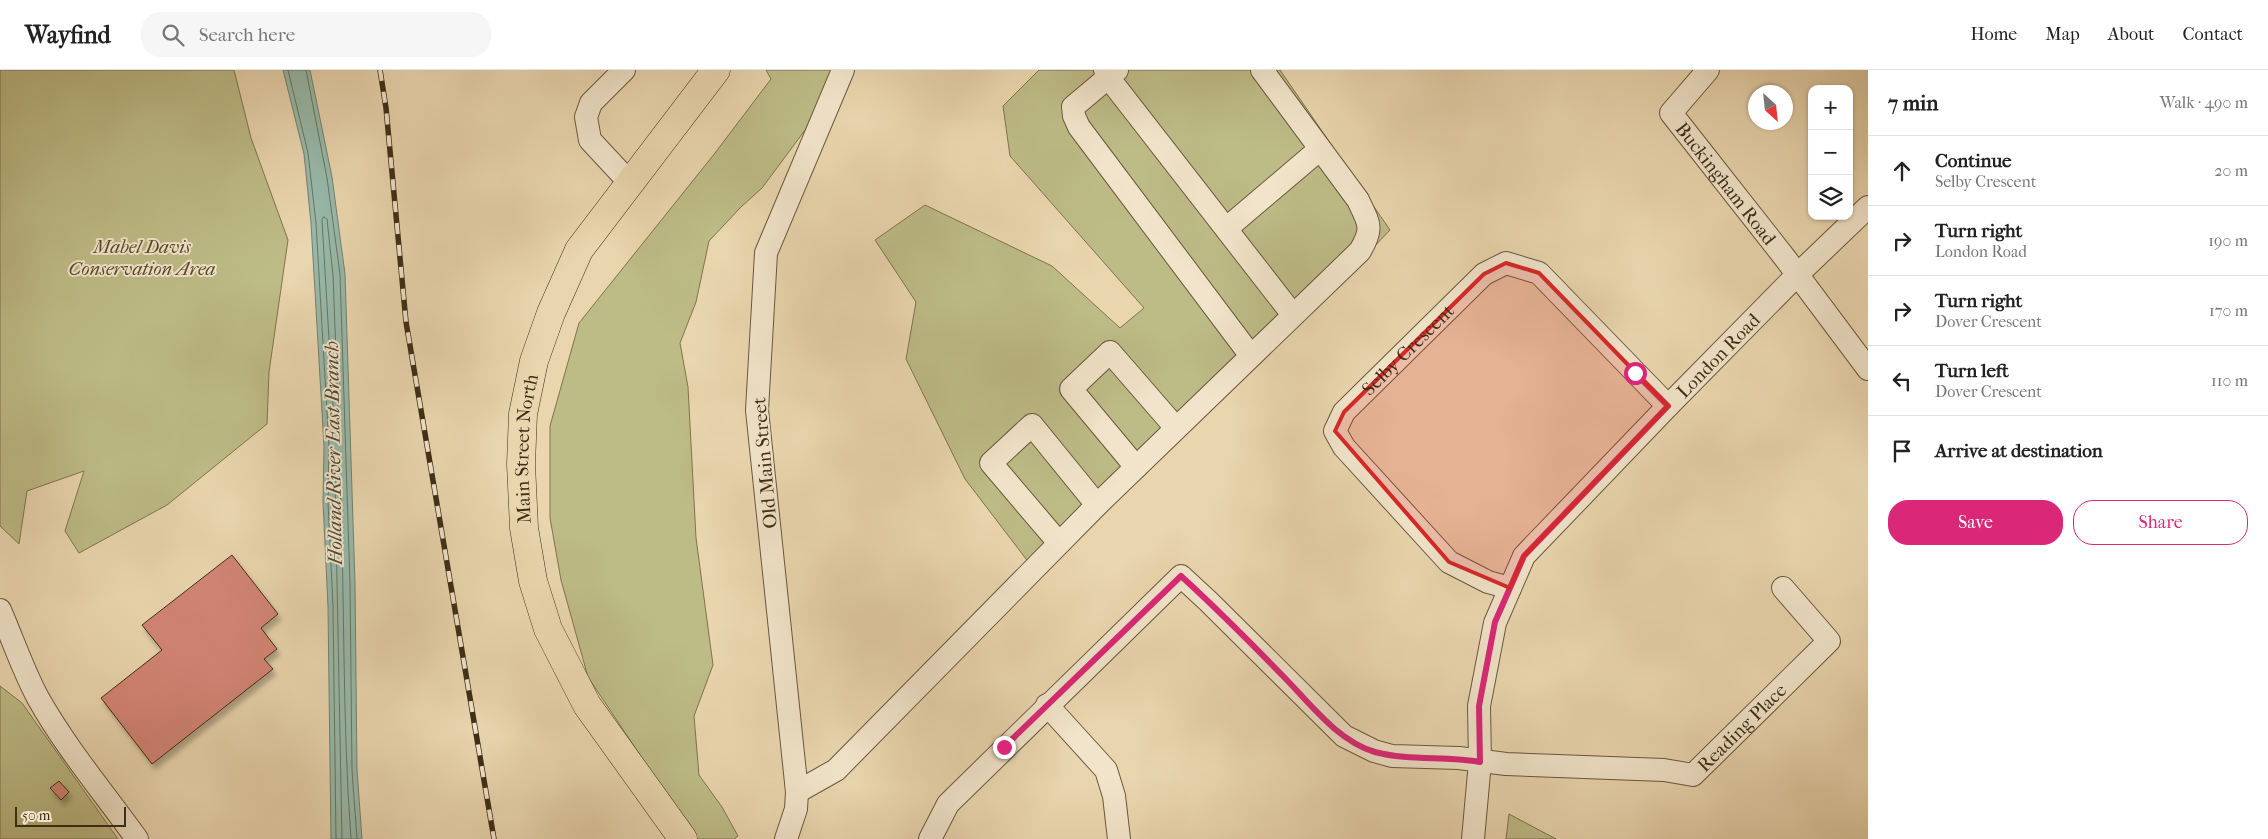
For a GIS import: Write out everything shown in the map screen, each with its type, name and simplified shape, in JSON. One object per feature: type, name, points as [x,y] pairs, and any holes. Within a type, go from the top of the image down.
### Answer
[{"type":"main road","name":"Main Street North","points":[[683,839],[587,705],[548,628],[534,581],[524,528],[521,464],[523,414],[534,361],[551,313],[579,250],[716,70]]},
{"type":"street","points":[[624,70],[591,103],[586,117],[590,140],[630,183]]},
{"type":"street","name":"Old Main Street","points":[[786,839],[796,809],[797,792],[757,410],[765,263],[766,253],[843,70]]},
{"type":"street","points":[[797,792],[836,770],[1097,505],[1360,251],[1369,235],[1368,222],[1358,200],[1262,70]]},
{"type":"street","name":"Buckingham Road","points":[[1708,70],[1671,113],[1797,275]]},
{"type":"street","points":[[1251,356],[1076,122],[1073,107],[1110,72],[1293,315]]},
{"type":"street","points":[[1227,228],[1320,149]]},
{"type":"street","name":"London Road","points":[[1473,839],[1480,762],[1479,706],[1495,622],[1524,556],[1797,275],[1868,207]]},
{"type":"street","name":"Selby Crescent","points":[[1510,588],[1488,582],[1449,562],[1344,447],[1335,431],[1344,412],[1484,274],[1506,263],[1539,273],[1668,406]]},
{"type":"street","points":[[1797,275],[1868,369]]},
{"type":"street","points":[[1136,467],[1070,389],[1110,352],[1176,428]]},
{"type":"street","points":[[1059,543],[991,463],[1032,425],[1097,505]]},
{"type":"street","points":[[930,839],[948,804],[1047,705],[1181,576],[1332,725],[1358,745],[1392,756],[1459,758],[1480,762]]},
{"type":"street","name":"Reading Place","points":[[1480,762],[1664,770],[1693,775],[1829,641],[1783,588]]},
{"type":"street","points":[[0,610],[24,671],[58,731],[137,839]]},
{"type":"street","points":[[1047,705],[1106,770],[1114,796],[1119,839]]},
{"type":"highlighted area","points":[[1506,263],[1539,273],[1668,406],[1524,556],[1510,588],[1449,562],[1335,431],[1344,412],[1484,274]]},
{"type":"green space","name":"Mabel Davis Conservation Area","points":[[0,70],[234,70],[251,138],[288,240],[269,372],[267,424],[167,505],[79,553],[65,531],[84,471],[27,491],[19,544],[0,526]]},
{"type":"green space","points":[[766,70],[831,70],[817,114],[762,188],[709,241],[696,302],[680,343],[688,387],[696,538],[713,665],[694,716],[699,775],[722,807],[738,836],[734,839],[696,839],[588,677],[561,580],[550,518],[550,426],[579,323],[715,153],[771,79]]},
{"type":"green space","points":[[1039,70],[1280,70],[1390,230],[1316,308],[1036,572],[965,479],[906,359],[916,302],[875,240],[925,205],[1052,266],[1120,328],[1144,308],[1010,156],[1003,106]]},
{"type":"green space","points":[[0,686],[22,703],[118,839],[0,839]]},
{"type":"green space","points":[[1509,814],[1556,839],[1506,839]]},
{"type":"water","name":"Holland River East Branch","points":[[283,70],[310,70],[332,177],[345,274],[355,584],[357,770],[362,839],[331,839],[328,607],[323,502],[324,446],[311,223],[304,154]]},
{"type":"building","points":[[232,555],[278,614],[261,628],[277,649],[264,659],[273,669],[152,764],[101,698],[162,650],[142,625]]},
{"type":"building","points":[[59,781],[69,792],[61,800],[50,788]]},
{"type":"railway","points":[[380,70],[386,108],[406,322],[494,839]]},
{"type":"route","points":[[1004,747],[1181,576],[1332,725],[1358,745],[1392,756],[1459,758],[1480,762],[1479,706],[1495,622],[1524,556],[1668,406],[1635,373]]}]
